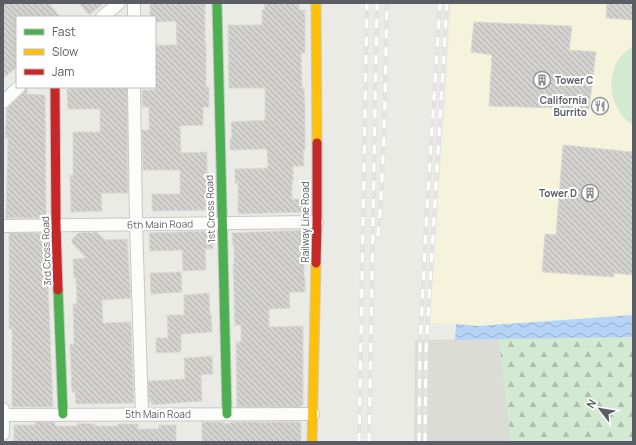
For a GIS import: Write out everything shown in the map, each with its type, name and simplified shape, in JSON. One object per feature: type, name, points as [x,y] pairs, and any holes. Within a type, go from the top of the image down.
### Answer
[{"type":"street","points":[[103,16],[119,3]]},
{"type":"street","points":[[134,3],[134,16]]},
{"type":"street","name":"1st Cross Road","points":[[217,3],[227,414]]},
{"type":"street","name":"Railway Line Road","points":[[312,442],[317,222],[316,3]]},
{"type":"street","points":[[3,102],[19,88]]},
{"type":"street","name":"3rd Cross Road","points":[[56,88],[56,225],[63,414]]},
{"type":"street","points":[[134,88],[136,224],[142,414]]},
{"type":"street","name":"6th Main Road","points":[[3,226],[317,222]]},
{"type":"street","points":[[3,409],[3,434]]},
{"type":"street","name":"5th Main Road","points":[[3,414],[313,414]]},
{"type":"shaded area","points":[[451,3],[633,3],[633,315],[479,326],[430,323]]},
{"type":"shaded area","points":[[633,337],[633,442],[414,442],[415,340]]},
{"type":"green space","points":[[633,46],[633,125],[626,120],[616,106],[613,98],[612,81],[616,64],[623,54]]},
{"type":"green space","points":[[633,337],[633,442],[511,442],[499,339]]},
{"type":"water","points":[[633,315],[633,337],[455,340],[456,324],[479,326]]},
{"type":"building","points":[[3,3],[49,3],[59,16],[16,16],[16,68],[3,78]]},
{"type":"building","points":[[79,3],[104,3],[89,15]]},
{"type":"building","points":[[150,3],[205,4],[206,87],[209,87],[209,107],[203,107],[203,125],[180,126],[181,153],[207,152],[209,190],[206,190],[206,210],[152,211],[152,194],[180,194],[180,170],[143,170],[142,130],[149,130],[149,107],[142,107],[142,90],[155,90],[156,88],[156,45],[177,45],[176,21],[156,22],[156,16],[150,16]]},
{"type":"building","points":[[264,3],[299,3],[299,10],[305,10],[305,53],[301,53],[302,88],[304,88],[305,105],[305,150],[303,150],[304,166],[293,166],[292,199],[304,199],[305,212],[238,214],[238,183],[235,183],[235,169],[268,168],[267,150],[230,150],[230,138],[232,138],[231,122],[265,120],[265,88],[229,88],[228,25],[262,25],[262,10],[265,10]]},
{"type":"building","points":[[607,3],[633,3],[633,20],[606,18]]},
{"type":"building","name":"Tower C","points":[[474,22],[572,26],[569,50],[596,52],[589,109],[489,106],[492,55],[471,52]]},
{"type":"building","points":[[27,88],[27,94],[45,95],[46,218],[6,218],[8,138],[5,138],[7,108]]},
{"type":"building","points":[[127,88],[128,193],[101,193],[102,211],[71,212],[70,175],[73,175],[73,132],[100,132],[100,109],[68,109],[67,89]]},
{"type":"building","name":"Tower D","points":[[563,145],[633,152],[633,275],[614,273],[614,277],[542,272],[545,234],[556,235]]},
{"type":"building","points":[[305,230],[305,244],[302,244],[302,262],[304,262],[305,292],[289,292],[290,308],[269,309],[269,327],[303,326],[303,405],[301,405],[301,407],[237,407],[236,342],[241,342],[241,325],[235,325],[233,264],[234,246],[232,233]]},
{"type":"building","points":[[212,231],[213,249],[205,249],[206,270],[183,271],[182,250],[150,251],[149,233]]},
{"type":"building","points":[[89,232],[91,234],[93,232],[97,232],[105,240],[127,239],[131,298],[102,300],[103,323],[131,322],[134,403],[76,404],[75,392],[72,392],[70,344],[74,344],[73,304],[77,304],[76,278],[74,278],[73,259],[86,258],[72,243],[72,239],[78,233]]},
{"type":"building","points":[[9,233],[46,233],[53,407],[12,407],[12,329],[9,329]]},
{"type":"building","points":[[181,272],[182,292],[151,294],[150,273]]},
{"type":"building","points":[[209,293],[212,332],[181,334],[181,352],[156,353],[156,338],[168,338],[167,315],[184,315],[184,295]]},
{"type":"building","points":[[212,356],[213,374],[201,375],[202,401],[152,405],[151,402],[149,402],[148,381],[185,379],[184,358]]},
{"type":"building","points":[[35,422],[55,422],[55,426],[77,426],[78,423],[95,424],[95,426],[138,424],[138,429],[159,429],[159,425],[176,425],[176,442],[14,442],[14,425],[35,425]]},
{"type":"building","points":[[202,422],[221,422],[227,424],[233,422],[301,422],[301,442],[202,442]]},
{"type":"railway","points":[[359,442],[367,3]]},
{"type":"railway","points":[[369,442],[377,3]]},
{"type":"railway","points":[[378,236],[383,149],[387,3]]},
{"type":"railway","points":[[419,442],[420,347],[440,3]]},
{"type":"railway","points":[[425,442],[426,351],[447,3]]},
{"type":"traffic: fast","points":[[217,3],[227,414]]},
{"type":"traffic: fast","points":[[58,290],[63,414]]},
{"type":"traffic: slow","points":[[316,3],[317,143]]},
{"type":"traffic: slow","points":[[312,442],[316,263]]},
{"type":"traffic: jam","points":[[55,88],[58,290]]},
{"type":"traffic: jam","points":[[316,263],[317,143]]},
{"type":"place","name":"Tower C","points":[[542,80]]},
{"type":"place","name":"California Burrito","points":[[600,106]]},
{"type":"place","name":"Tower D","points":[[590,193]]}]
